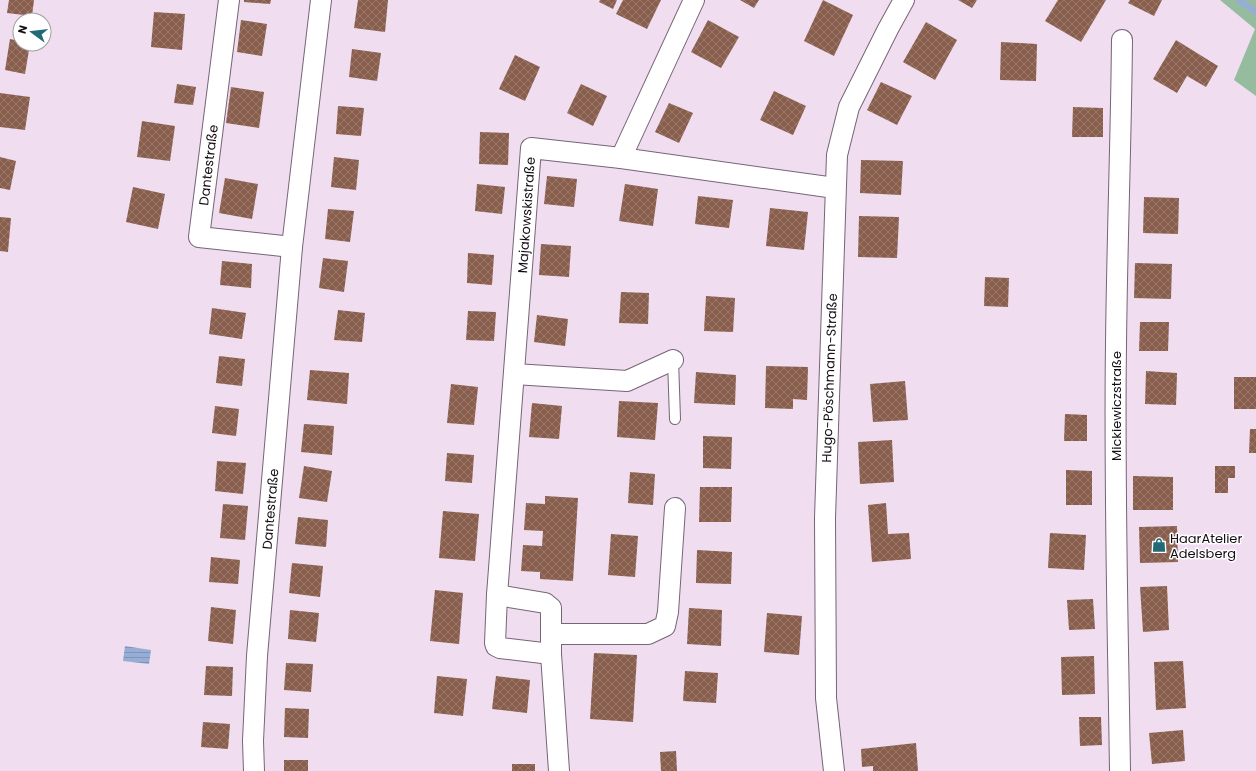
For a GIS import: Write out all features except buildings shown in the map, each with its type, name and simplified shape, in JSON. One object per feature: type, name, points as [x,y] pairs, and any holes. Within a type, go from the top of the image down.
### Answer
[{"type":"street","name":"Dantestraße","points":[[229,0],[199,237],[292,247]]},
{"type":"street","name":"Dantestraße","points":[[254,771],[253,741],[258,656],[292,247],[320,0]]},
{"type":"street","points":[[621,158],[694,0]]},
{"type":"street","name":"Hugo-Pöschmann-Straße","points":[[834,771],[826,698],[825,518],[837,155],[849,107],[904,0]]},
{"type":"street","name":"Mickiewiczstraße","points":[[1120,771],[1116,346],[1121,159],[1122,40]]},
{"type":"street","name":"Majakowskistraße","points":[[676,508],[668,612],[665,626],[648,634],[506,649],[496,646],[497,595],[531,148],[621,158],[835,188]]},
{"type":"street","points":[[514,374],[627,381],[673,360]]},
{"type":"street","points":[[497,595],[545,603],[551,608],[551,644],[559,771]]},
{"type":"lane","points":[[673,360],[675,419]]},
{"type":"green space","points":[[1220,0],[1256,0],[1256,96],[1234,80],[1255,29]]},
{"type":"water","points":[[125,646],[151,650],[149,664],[123,661]]},
{"type":"waterway","points":[[1239,0],[1256,12]]},
{"type":"place","name":"HaarAtelier Adelsberg","points":[[1159,545]]}]
